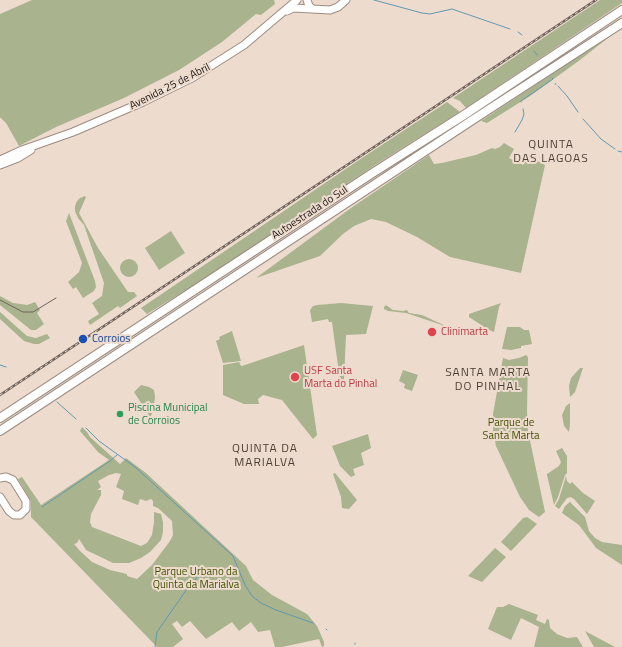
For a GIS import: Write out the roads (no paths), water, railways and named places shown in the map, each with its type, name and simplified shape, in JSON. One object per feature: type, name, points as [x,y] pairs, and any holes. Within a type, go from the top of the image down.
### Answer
[{"type":"highway","name":"Autoestrada do Sul","points":[[0,418],[622,10]]},
{"type":"highway","name":"Autoestrada do Sul","points":[[0,431],[622,23]]},
{"type":"main road","name":"Avenida 25 de Abril","points":[[0,160],[22,150],[59,138],[143,102],[192,78],[244,45],[298,0]]},
{"type":"main road","points":[[307,0],[309,6],[313,9]]},
{"type":"main road","points":[[285,11],[293,8],[330,10],[338,8],[346,0]]},
{"type":"main road","name":"Avenida 25 de Abril","points":[[0,165],[18,158],[44,142]]},
{"type":"main road","points":[[0,478],[6,477],[13,480],[26,501],[26,509],[20,515],[14,515],[9,511],[0,497]]},
{"type":"waterway","points":[[374,0],[430,14],[452,9],[510,29]]},
{"type":"waterway","points":[[518,32],[522,35]]},
{"type":"waterway","points":[[534,51],[537,55]]},
{"type":"waterway","points":[[521,102],[553,79],[552,78]]},
{"type":"waterway","points":[[558,86],[578,112]]},
{"type":"waterway","points":[[515,132],[522,120],[524,114],[523,109]]},
{"type":"waterway","points":[[583,119],[601,139],[615,149]]},
{"type":"waterway","points":[[618,151],[622,152]]},
{"type":"waterway","points":[[0,365],[6,367]]},
{"type":"waterway","points":[[57,402],[76,419]]},
{"type":"waterway","points":[[86,428],[99,441],[135,467],[233,556],[245,585],[252,596],[261,603],[276,610],[313,623]]},
{"type":"waterway","points":[[42,507],[117,455]]},
{"type":"waterway","points":[[190,586],[201,572]]},
{"type":"waterway","points":[[155,647],[157,632],[187,589]]},
{"type":"tram line","points":[[0,300],[23,312],[33,312],[56,298]]},
{"type":"railway","points":[[0,395],[596,0]]},
{"type":"place","name":"Clinimarta","points":[[432,332]]},
{"type":"place","name":"Corroios","points":[[83,339]]},
{"type":"place","name":"USF Santa Marta do Pinhal","points":[[295,377]]},
{"type":"place","name":"Piscina Municipal de Corroios","points":[[120,414]]},
{"type":"district","name":"QUINTA DAS LAGOAS","points":[[551,152]]},
{"type":"district","name":"SANTA MARTA DO PINHAL","points":[[488,380]]},
{"type":"district","name":"QUINTA DA MARIALVA","points":[[265,456]]},
{"type":"park label","name":"Parque de Santa Marta","points":[[511,429]]},
{"type":"park label","name":"Parque Urbano da Quinta da Marialva","points":[[196,578]]}]
